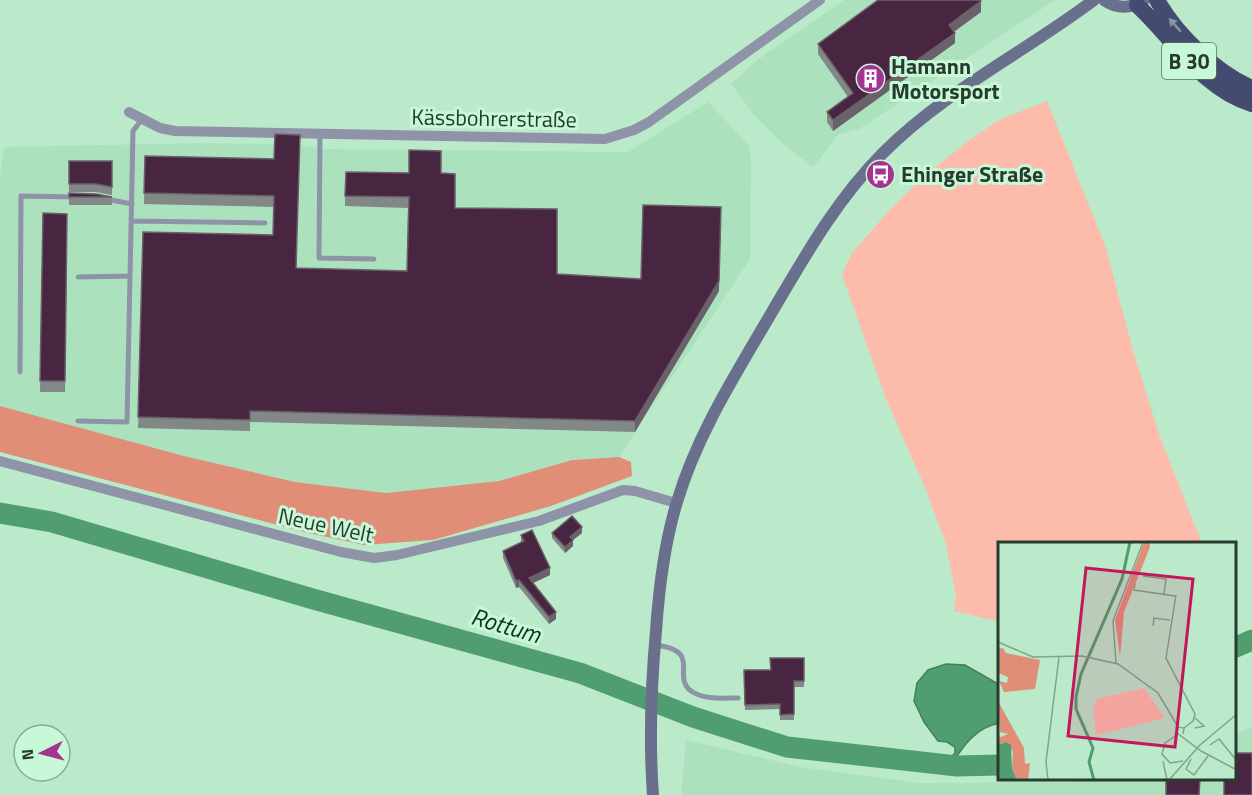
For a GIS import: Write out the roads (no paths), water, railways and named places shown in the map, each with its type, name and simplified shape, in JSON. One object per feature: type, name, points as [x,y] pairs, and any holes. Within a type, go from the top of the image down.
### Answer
[{"type":"highway","points":[[1157,0],[1163,11],[1202,56],[1230,78],[1252,88]]},
{"type":"highway","name":"B 30","points":[[1141,2],[1206,78],[1225,93],[1252,104]]},
{"type":"main road","points":[[653,795],[650,723],[660,582],[676,503],[699,447],[726,393],[819,234],[865,172],[913,125],[945,100],[1094,0]]},
{"type":"main road","points":[[1104,0],[1113,6],[1121,7],[1141,2]]},
{"type":"street","name":"Kässbohrerstraße","points":[[129,112],[160,128],[175,132],[605,139],[650,122],[820,0]]},
{"type":"street","name":"Neue Welt","points":[[0,461],[340,552],[374,558],[397,555],[537,522],[615,491],[635,491],[676,503]]},
{"type":"lane","points":[[78,421],[127,422],[133,131],[141,119]]},
{"type":"lane","points":[[320,134],[319,258],[374,259]]},
{"type":"lane","points":[[20,372],[21,196],[86,197]]},
{"type":"lane","points":[[96,197],[132,204]]},
{"type":"lane","points":[[132,221],[265,223]]},
{"type":"lane","points":[[78,277],[130,276]]},
{"type":"lane","points":[[654,645],[671,647],[678,651],[682,658],[685,680],[692,692],[709,698],[738,698]]},
{"type":"waterway","name":"Rottum","points":[[0,513],[52,522],[313,599],[580,673],[693,717],[787,747],[957,766],[998,765]]},
{"type":"waterway","name":"Rottum","points":[[1237,647],[1252,640]]},
{"type":"place","name":"Hamann Motorsport","points":[[870,79]]},
{"type":"place","name":"Ehinger Straße","points":[[880,174]]}]
